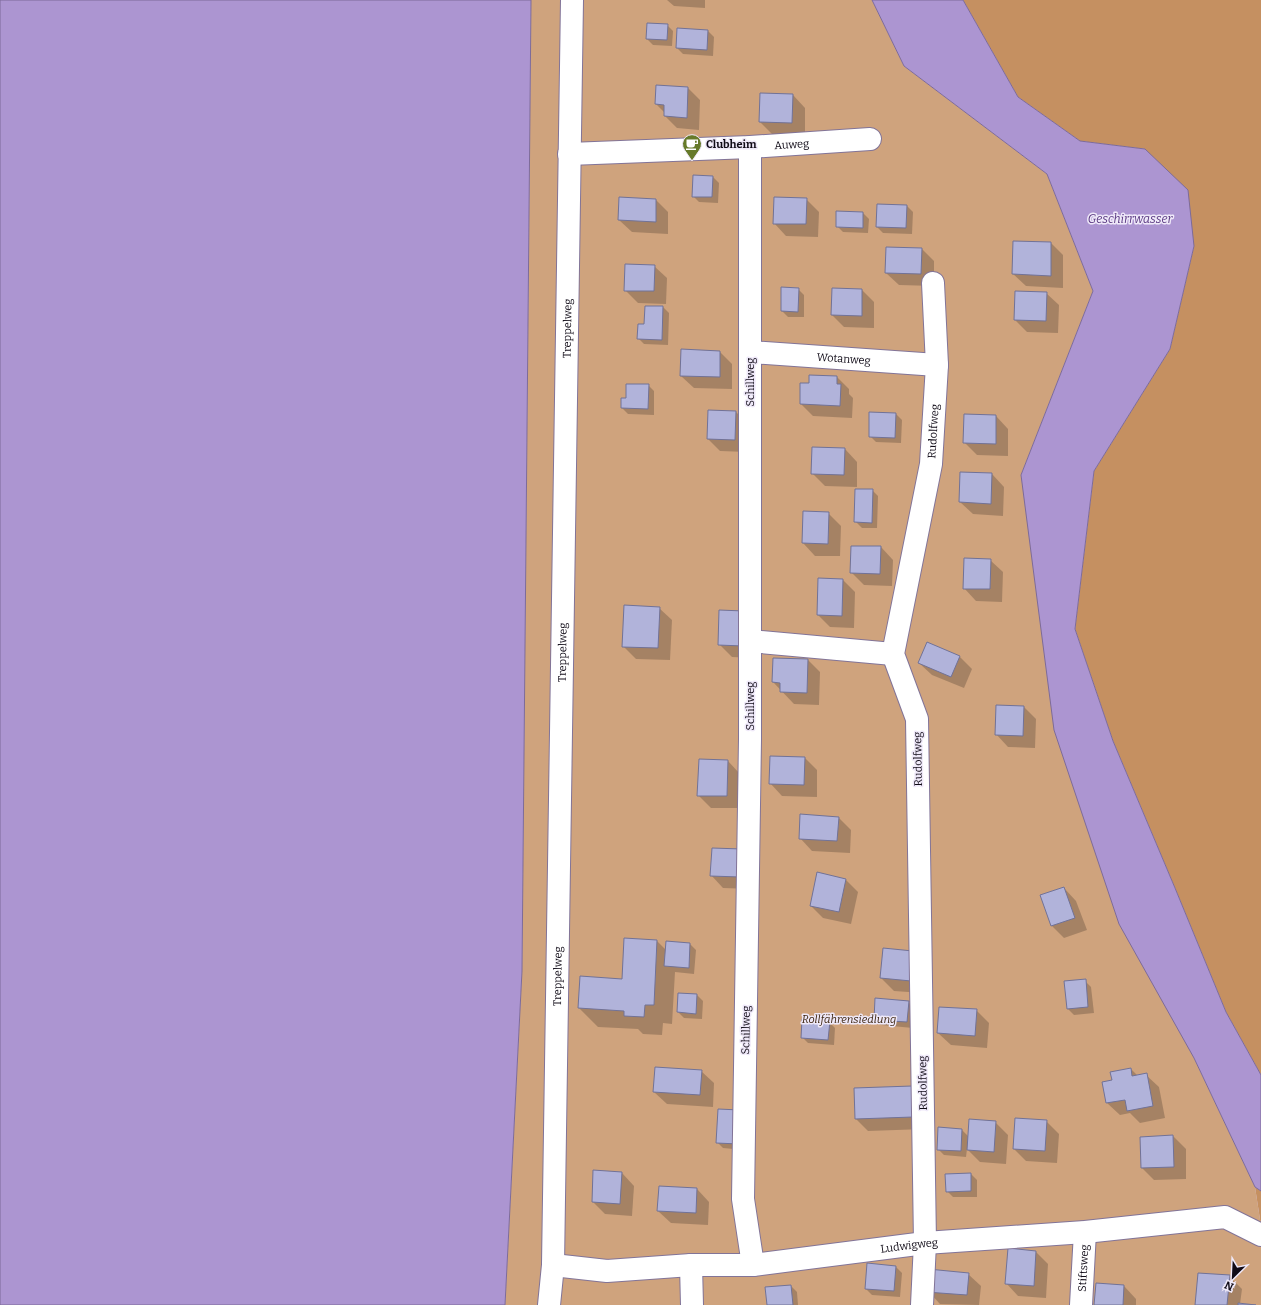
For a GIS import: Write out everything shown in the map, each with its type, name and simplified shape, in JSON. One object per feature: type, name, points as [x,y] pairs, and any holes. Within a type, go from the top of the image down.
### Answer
[{"type":"street","name":"Treppelweg","points":[[549,1305],[553,1265],[572,0]]},
{"type":"street","name":"Auweg","points":[[569,154],[750,147],[870,139]]},
{"type":"street","name":"Schillweg","points":[[750,147],[750,747],[743,1199],[753,1265]]},
{"type":"street","name":"Rudolfweg","points":[[922,1305],[925,1243],[917,719],[893,654],[931,464],[937,365],[933,283]]},
{"type":"street","name":"Wotanweg","points":[[750,352],[937,365]]},
{"type":"street","points":[[750,641],[893,654]]},
{"type":"street","name":"Ludwigweg","points":[[553,1265],[607,1271],[691,1265],[753,1265],[925,1243],[1085,1232],[1225,1216],[1261,1235]]},
{"type":"street","name":"Stiftsweg","points":[[1081,1305],[1085,1232]]},
{"type":"street","points":[[691,1265],[692,1305]]},
{"type":"green space","name":"Rollfährensiedlung","points":[[531,0],[872,0],[904,66],[1047,174],[1093,291],[1021,475],[1194,1058],[1255,1187],[1261,1226],[1261,1305],[505,1305],[522,971]]},
{"type":"shaded area","points":[[963,0],[1261,0],[1261,1075],[1226,1012],[1113,741],[1075,629],[1094,471],[1170,349],[1194,246],[1145,149],[1080,141],[1018,97]]},
{"type":"shaded area","points":[[1255,1187],[1261,1191],[1261,1226]]},
{"type":"water","points":[[0,0],[531,0],[522,971],[505,1305],[0,1305]]},
{"type":"water","name":"Geschirrwasser","points":[[872,0],[963,0],[1018,97],[1080,141],[1145,149],[1188,190],[1194,246],[1170,349],[1094,471],[1075,629],[1113,741],[1226,1012],[1261,1075],[1261,1191],[1255,1187],[1194,1058],[1119,924],[1054,730],[1021,475],[1093,291],[1047,174],[904,66]]},
{"type":"building","points":[[647,23],[668,24],[667,40],[646,39]]},
{"type":"building","points":[[677,28],[708,30],[707,50],[676,48]]},
{"type":"building","points":[[656,85],[688,87],[687,118],[664,116],[664,105],[655,104]]},
{"type":"building","points":[[760,93],[793,94],[792,123],[759,122]]},
{"type":"building","points":[[693,175],[713,176],[712,197],[692,197]]},
{"type":"building","points":[[619,197],[656,199],[656,222],[618,220]]},
{"type":"building","points":[[774,197],[807,198],[806,224],[773,224]]},
{"type":"building","points":[[877,204],[907,205],[906,228],[876,227]]},
{"type":"building","points":[[836,211],[863,212],[863,228],[836,227]]},
{"type":"building","points":[[1013,241],[1051,242],[1051,276],[1012,274]]},
{"type":"building","points":[[886,247],[922,248],[921,274],[885,273]]},
{"type":"building","points":[[625,264],[655,265],[654,291],[624,291]]},
{"type":"building","points":[[781,287],[799,288],[798,312],[781,311]]},
{"type":"building","points":[[832,288],[862,289],[862,316],[831,315]]},
{"type":"building","points":[[1015,291],[1047,292],[1046,321],[1014,320]]},
{"type":"building","points":[[645,306],[663,306],[662,340],[637,339],[638,324],[644,324]]},
{"type":"building","points":[[681,349],[720,351],[720,377],[680,376]]},
{"type":"building","points":[[809,375],[837,376],[837,384],[841,384],[840,406],[800,404],[800,383],[809,383]]},
{"type":"building","points":[[626,384],[649,384],[648,409],[621,408],[621,398],[626,398]]},
{"type":"building","points":[[708,410],[736,411],[735,440],[707,439]]},
{"type":"building","points":[[869,412],[896,413],[895,438],[869,437]]},
{"type":"building","points":[[964,414],[996,415],[996,444],[963,443]]},
{"type":"building","points":[[812,447],[845,448],[844,475],[811,474]]},
{"type":"building","points":[[960,472],[992,473],[991,504],[959,502]]},
{"type":"building","points":[[855,489],[873,489],[872,523],[854,522]]},
{"type":"building","points":[[803,511],[829,512],[828,544],[802,543]]},
{"type":"building","points":[[851,546],[881,546],[880,574],[850,573]]},
{"type":"building","points":[[964,558],[991,559],[990,589],[963,589]]},
{"type":"building","points":[[818,578],[843,579],[842,616],[817,615]]},
{"type":"building","points":[[624,605],[660,607],[658,648],[622,647]]},
{"type":"building","points":[[719,610],[744,611],[743,646],[718,645]]},
{"type":"building","points":[[927,642],[960,656],[951,677],[918,663]]},
{"type":"building","points":[[773,658],[808,659],[807,693],[780,692],[780,683],[772,682]]},
{"type":"building","points":[[996,705],[1024,706],[1023,736],[995,735]]},
{"type":"building","points":[[770,756],[805,757],[804,785],[769,784]]},
{"type":"building","points":[[699,759],[728,760],[727,796],[697,796]]},
{"type":"building","points":[[800,814],[839,817],[837,841],[799,839]]},
{"type":"building","points":[[712,848],[742,849],[740,877],[710,876]]},
{"type":"building","points":[[817,872],[846,879],[839,912],[810,906]]},
{"type":"building","points":[[1064,887],[1075,918],[1051,926],[1040,895]]},
{"type":"building","points":[[624,938],[657,940],[654,1005],[645,1005],[644,1017],[624,1016],[624,1011],[578,1008],[580,976],[622,979]]},
{"type":"building","points":[[666,941],[690,943],[689,968],[664,966]]},
{"type":"building","points":[[883,948],[913,951],[911,981],[880,978]]},
{"type":"building","points":[[1086,979],[1088,1007],[1067,1009],[1064,981]]},
{"type":"building","points":[[678,993],[697,994],[696,1014],[677,1012]]},
{"type":"building","points":[[875,998],[909,1001],[907,1022],[874,1020]]},
{"type":"building","points":[[939,1007],[977,1009],[975,1036],[937,1033]]},
{"type":"building","points":[[802,1019],[830,1021],[828,1040],[801,1038]]},
{"type":"building","points":[[655,1067],[702,1070],[700,1095],[653,1092]]},
{"type":"building","points":[[1131,1068],[1132,1076],[1147,1073],[1153,1106],[1127,1111],[1125,1100],[1106,1103],[1102,1082],[1112,1080],[1110,1072]]},
{"type":"building","points":[[912,1086],[913,1117],[855,1119],[854,1088]]},
{"type":"building","points":[[718,1109],[740,1110],[739,1144],[716,1143]]},
{"type":"building","points":[[1015,1118],[1047,1120],[1045,1151],[1013,1149]]},
{"type":"building","points":[[969,1119],[996,1121],[994,1152],[967,1150]]},
{"type":"building","points":[[938,1127],[962,1129],[961,1151],[937,1150]]},
{"type":"building","points":[[1173,1135],[1174,1167],[1141,1168],[1140,1137]]},
{"type":"building","points":[[593,1170],[622,1172],[620,1204],[592,1202]]},
{"type":"building","points":[[971,1173],[971,1191],[946,1192],[945,1174]]},
{"type":"building","points":[[659,1186],[697,1188],[696,1213],[657,1211]]},
{"type":"building","points":[[1008,1248],[1036,1251],[1034,1286],[1005,1284]]},
{"type":"building","points":[[867,1263],[896,1266],[894,1291],[865,1289]]},
{"type":"building","points":[[928,1269],[969,1273],[967,1295],[926,1292]]},
{"type":"building","points":[[1198,1273],[1230,1275],[1227,1305],[1195,1305]]},
{"type":"building","points":[[1096,1283],[1124,1285],[1123,1305],[1094,1305]]},
{"type":"building","points":[[791,1285],[793,1305],[767,1305],[765,1287]]},
{"type":"building","points":[[1238,1303],[1256,1305],[1238,1305]]},
{"type":"place","name":"Clubheim","points":[[692,161]]}]
